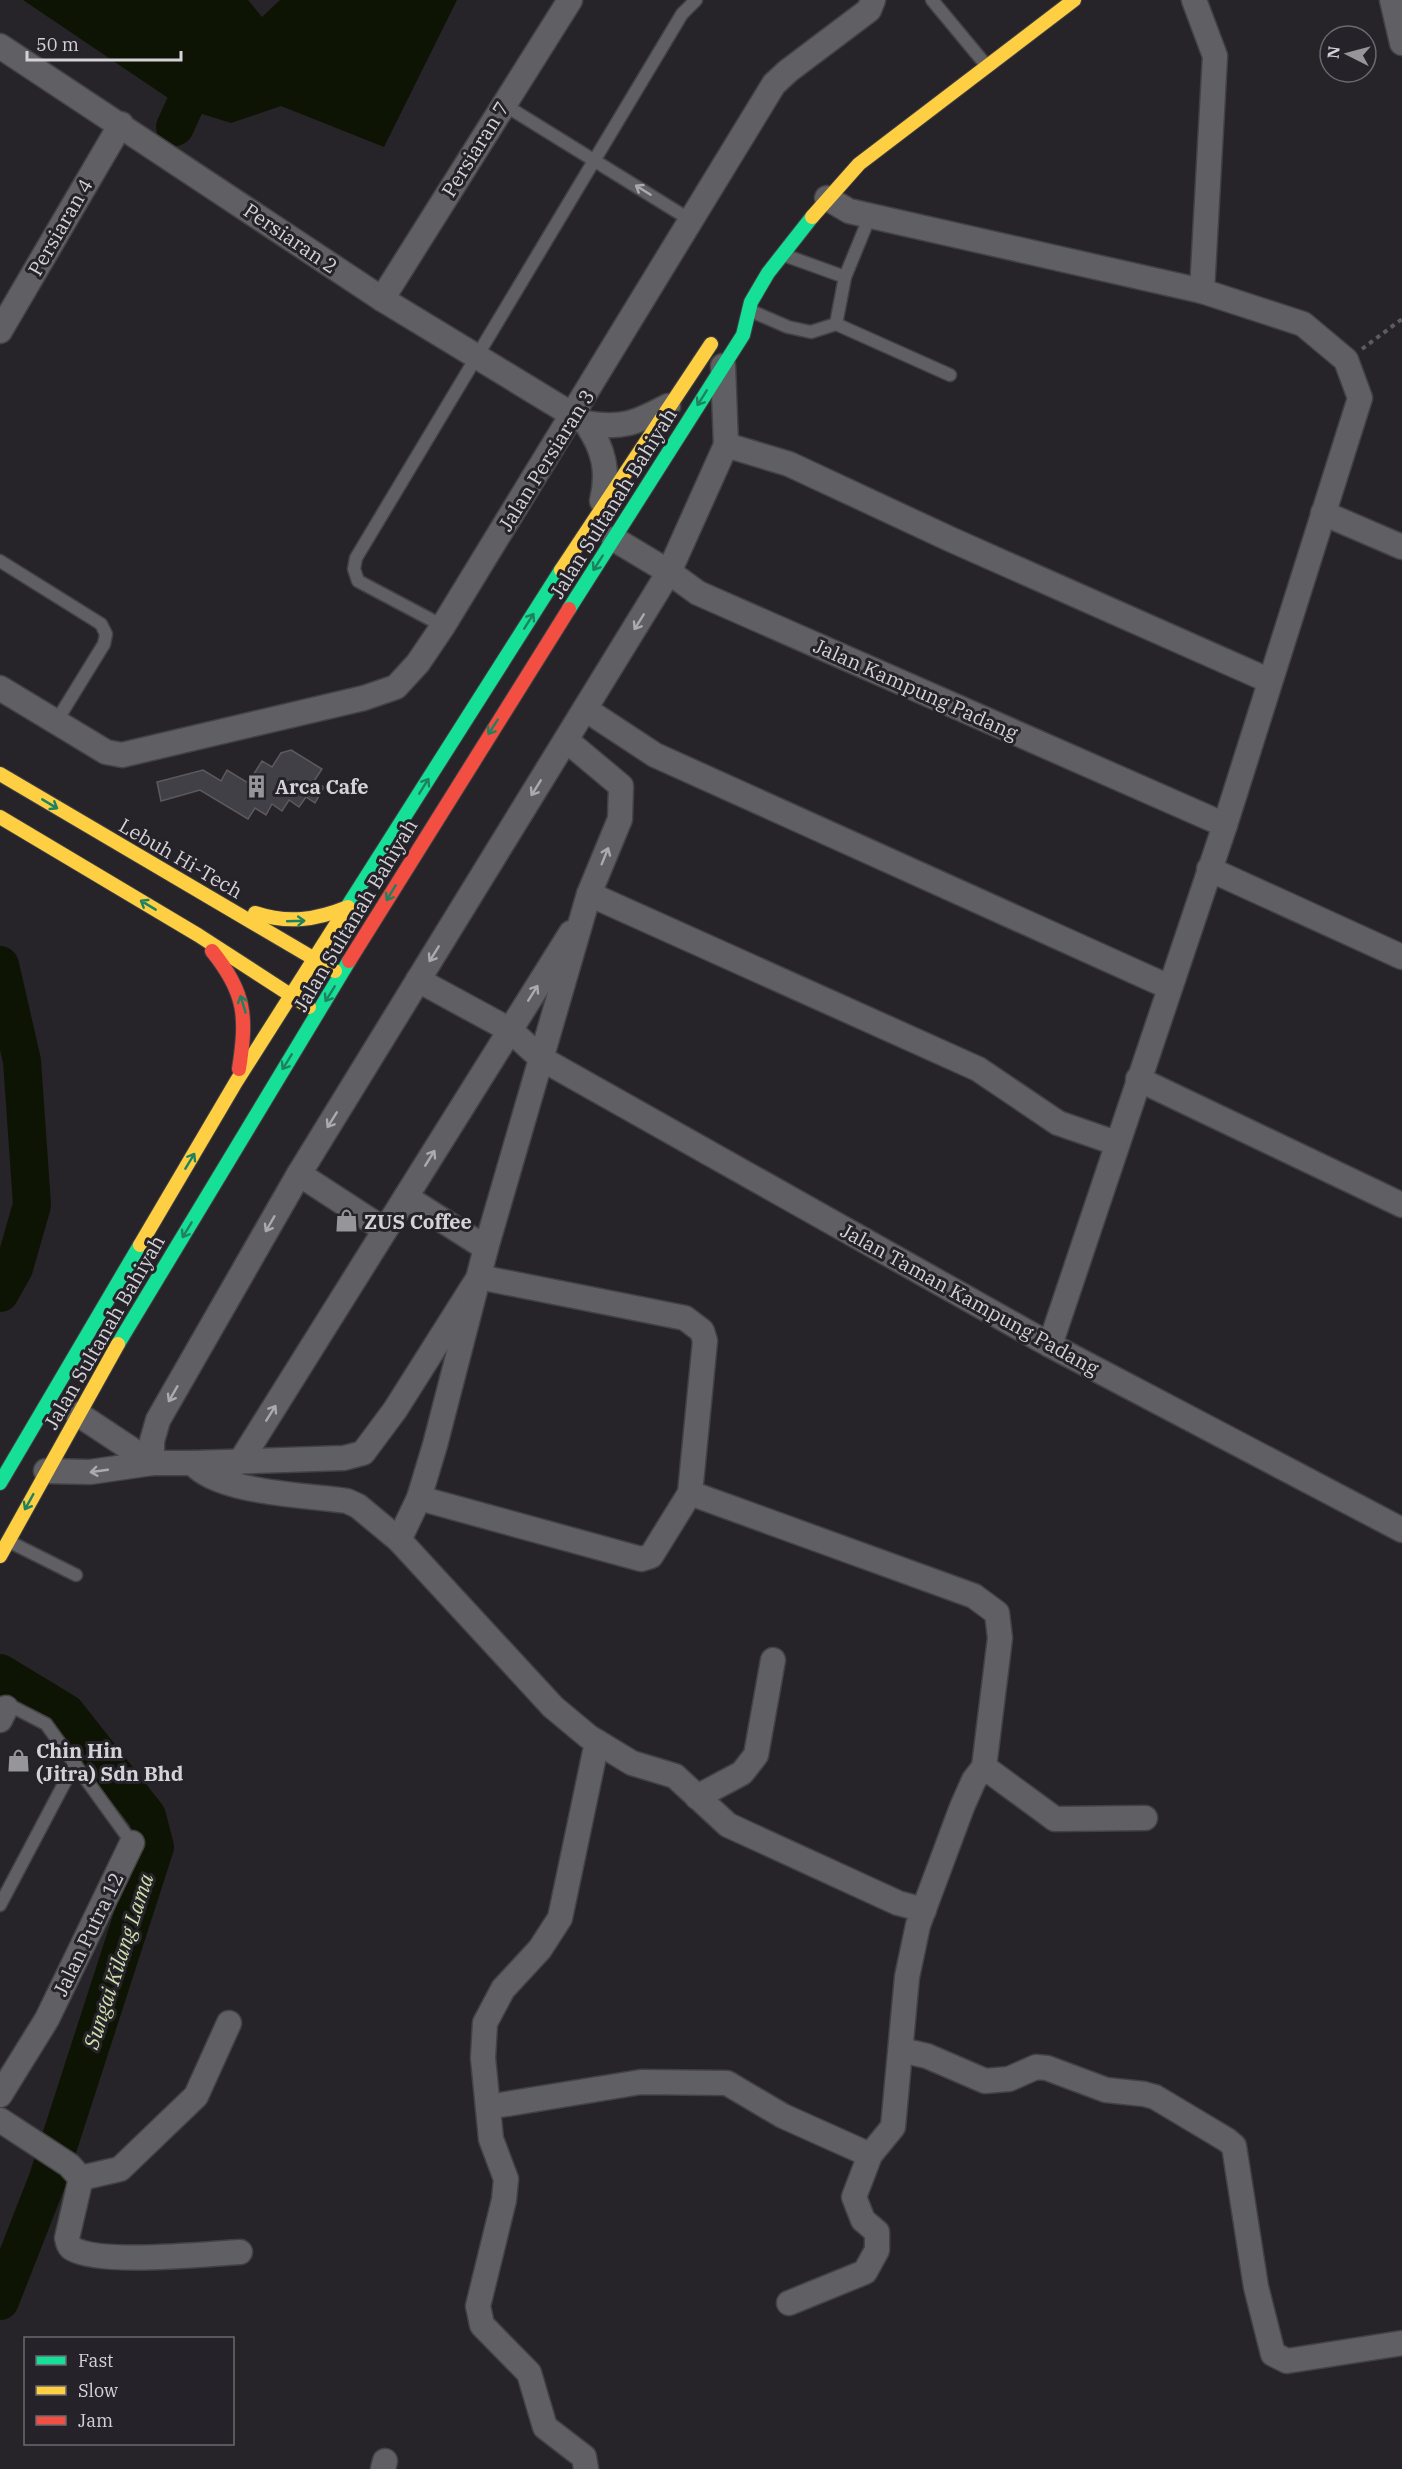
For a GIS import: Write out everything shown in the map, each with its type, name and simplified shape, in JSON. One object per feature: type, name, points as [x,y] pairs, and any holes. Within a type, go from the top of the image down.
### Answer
[{"type":"main road","name":"Jalan Sultanah Bahiyah","points":[[0,1556],[78,1414],[318,1012],[482,744],[723,366],[742,335],[750,306],[783,255],[827,198],[859,164],[1074,0]]},
{"type":"main road","name":"Jalan Sultanah Bahiyah","points":[[734,316],[750,306]]},
{"type":"main road","name":"Jalan Sultanah Bahiyah","points":[[0,1483],[236,1083],[600,509],[719,332]]},
{"type":"main road","name":"Lebuh Hi-Tech","points":[[0,774],[341,975]]},
{"type":"main road","points":[[0,817],[198,935],[318,1012]]},
{"type":"main road","points":[[219,903],[274,919],[299,922],[348,907]]},
{"type":"main road","points":[[198,935],[217,957],[246,1010],[246,1026],[236,1083]]},
{"type":"street","name":"Persiaran 7","points":[[382,298],[570,0]]},
{"type":"street","name":"Jalan Persiaran 3","points":[[56,722],[106,752],[122,755],[364,698],[396,687],[418,663],[579,419],[692,221],[774,84],[869,10],[873,0]]},
{"type":"street","points":[[1194,0],[1215,56],[1202,291]]},
{"type":"street","points":[[1392,0],[1402,44]]},
{"type":"street","name":"Persiaran 2","points":[[0,46],[382,298],[579,419]]},
{"type":"street","name":"Persiaran 4","points":[[0,331],[121,124]]},
{"type":"street","points":[[827,198],[849,211],[1202,291],[1303,324],[1346,360],[1360,398],[1225,825],[1116,1143],[1050,1345]]},
{"type":"street","points":[[152,1462],[152,1441],[158,1420],[299,1174],[669,572],[726,445],[723,366]]},
{"type":"street","points":[[579,419],[608,427],[639,422],[670,405]]},
{"type":"street","points":[[579,419],[598,440],[607,469],[607,482],[600,509]]},
{"type":"street","points":[[726,445],[789,464],[963,545],[1270,681]]},
{"type":"street","points":[[1323,513],[1402,547]]},
{"type":"street","name":"Jalan Kampung Padang","points":[[614,539],[669,572],[698,593],[1225,825]]},
{"type":"street","points":[[0,688],[56,722]]},
{"type":"street","points":[[585,710],[655,755],[1169,987]]},
{"type":"street","points":[[399,1540],[419,1498],[486,1248],[587,902],[620,819],[621,786],[566,740]]},
{"type":"street","points":[[1209,869],[1402,957]]},
{"type":"street","points":[[240,1462],[510,1030],[587,902]]},
{"type":"street","points":[[587,902],[978,1068],[1058,1123],[1116,1143]]},
{"type":"street","name":"Jalan Taman Kampung Padang","points":[[418,980],[510,1030],[542,1059],[1050,1345],[1402,1530]]},
{"type":"street","points":[[1138,1079],[1402,1205]]},
{"type":"street","points":[[299,1174],[385,1230]]},
{"type":"street","points":[[406,1197],[486,1248]]},
{"type":"street","points":[[46,1471],[90,1472],[152,1462],[193,1463],[344,1458],[363,1453],[395,1410],[479,1277]]},
{"type":"street","points":[[419,1498],[641,1559],[651,1556],[690,1493],[705,1341],[702,1331],[680,1315],[479,1277]]},
{"type":"street","points":[[78,1414],[152,1462]]},
{"type":"street","points":[[193,1463],[201,1473],[222,1482],[347,1501],[358,1506],[399,1540],[553,1707],[597,1742],[632,1762],[675,1776],[729,1825],[898,1903],[924,1910]]},
{"type":"street","points":[[690,1493],[974,1596],[997,1613],[1000,1638],[984,1767],[970,1789],[918,1925],[907,1977],[893,2127],[870,2155],[854,2197],[864,2220],[877,2232],[876,2250],[865,2272],[789,2303]]},
{"type":"street","points":[[698,1797],[741,1773],[756,1755],[772,1660]]},
{"type":"street","points":[[586,2469],[584,2457],[545,2427],[529,2373],[482,2325],[478,2306],[504,2200],[506,2179],[491,2139],[483,2058],[485,2023],[503,1989],[540,1949],[560,1918],[597,1742]]},
{"type":"street","points":[[984,1767],[1055,1819],[1145,1818]]},
{"type":"street","name":"Jalan Putra 12","points":[[0,2095],[46,2019],[132,1843]]},
{"type":"street","points":[[0,2120],[75,2171],[120,2169],[196,2096],[229,2023]]},
{"type":"street","points":[[901,2050],[927,2056],[985,2081],[1009,2079],[1036,2067],[1047,2068],[1106,2090],[1155,2097],[1234,2146],[1256,2287],[1273,2354],[1287,2361],[1402,2343]]},
{"type":"street","points":[[488,2107],[641,2082],[727,2083],[783,2116],[870,2155]]},
{"type":"street","points":[[75,2171],[67,2238],[68,2245],[74,2250],[97,2256],[161,2257],[240,2252]]},
{"type":"lane","points":[[443,626],[358,581],[354,569],[356,558],[682,14],[696,0]]},
{"type":"lane","points":[[932,0],[986,65]]},
{"type":"lane","points":[[503,104],[692,221]]},
{"type":"lane","points":[[836,324],[845,277],[870,216]]},
{"type":"lane","points":[[783,255],[845,277]]},
{"type":"lane","points":[[750,306],[788,327],[811,332],[836,324],[950,375]]},
{"type":"lane","points":[[0,561],[102,624],[106,634],[104,644],[56,722]]},
{"type":"lane","points":[[9,1541],[76,1575]]},
{"type":"lane","name":"Jalan Putra 12","points":[[3,1714],[11,1706],[46,1724],[132,1843]]},
{"type":"lane","points":[[0,1905],[75,1763]]},
{"type":"path","points":[[1346,360],[1402,319]]},
{"type":"shaded area","points":[[23,0],[248,0],[262,17],[280,0],[457,0],[384,147],[281,106],[231,123],[183,108]]},
{"type":"building","name":"Arca Cafe","points":[[291,750],[322,769],[314,781],[324,787],[315,803],[306,797],[299,807],[289,800],[282,811],[272,804],[266,815],[255,808],[248,819],[200,790],[161,801],[157,782],[203,770],[221,781],[227,770],[248,783],[262,761],[272,767],[281,753]]},
{"type":"waterway","points":[[162,0],[208,54],[175,127]]},
{"type":"waterway","name":"Sungai Kilang Lama","points":[[0,965],[22,1061],[32,1205],[14,1268],[0,1293]]},
{"type":"waterway","name":"Sungai Kilang Lama","points":[[0,1673],[66,1713],[147,1816],[155,1847],[47,2181],[0,2301]]},
{"type":"traffic: fast","points":[[569,609],[743,335],[751,302],[768,273],[812,217]]},
{"type":"traffic: fast","points":[[342,915],[561,570]]},
{"type":"traffic: fast","points":[[118,1344],[349,961]]},
{"type":"traffic: fast","points":[[0,1483],[140,1245]]},
{"type":"traffic: slow","points":[[812,217],[859,164],[1074,0]]},
{"type":"traffic: slow","points":[[561,570],[711,344]]},
{"type":"traffic: slow","points":[[0,774],[335,971]]},
{"type":"traffic: slow","points":[[0,817],[198,935],[309,1007]]},
{"type":"traffic: slow","points":[[255,913],[279,919],[302,919],[325,915],[348,907]]},
{"type":"traffic: slow","points":[[140,1245],[236,1082],[342,915]]},
{"type":"traffic: slow","points":[[0,1556],[118,1344]]},
{"type":"traffic: jam","points":[[349,961],[569,609]]},
{"type":"traffic: jam","points":[[212,951],[232,980],[241,1006],[243,1035],[239,1069]]},
{"type":"place","name":"Arca Cafe","points":[[257,786]]},
{"type":"place","name":"ZUS Coffee","points":[[346,1221]]},
{"type":"place","name":"Chin Hin (Jitra) Sdn Bhd","points":[[18,1761]]}]
